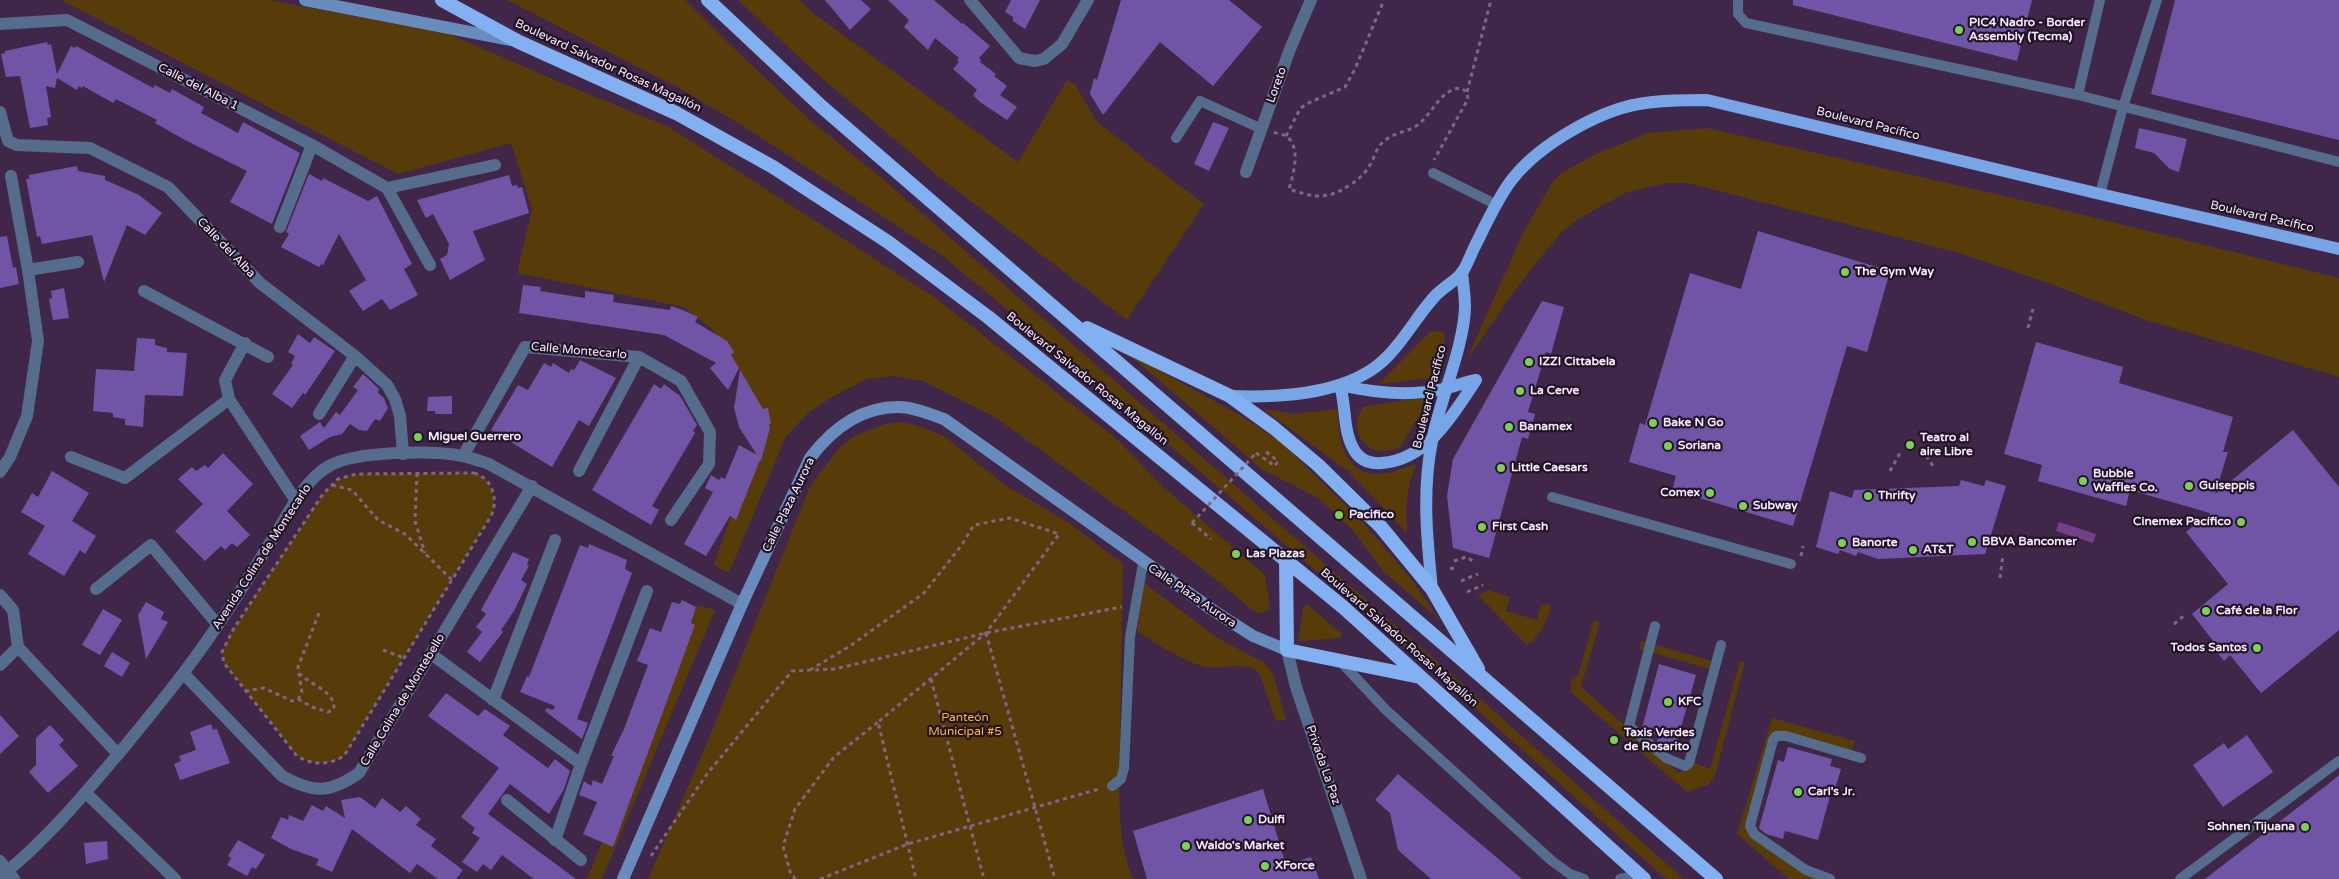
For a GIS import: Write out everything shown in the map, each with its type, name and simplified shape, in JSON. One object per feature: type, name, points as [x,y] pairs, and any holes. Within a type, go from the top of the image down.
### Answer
[{"type":"highway","name":"Boulevard Salvador Rosas Magallón","points":[[442,0],[520,42],[676,113],[773,167],[873,232],[988,317],[1103,413],[1286,560],[1423,677],[1642,877]]},
{"type":"highway","name":"Boulevard Salvador Rosas Magallón","points":[[708,0],[822,107],[1716,879]]},
{"type":"highway","points":[[1071,321],[1230,396],[1318,465],[1381,528],[1432,589],[1483,678]]},
{"type":"highway","points":[[1286,560],[1287,650],[1423,677]]},
{"type":"main road","points":[[305,0],[520,42]]},
{"type":"main road","name":"Boulevard Pacífico","points":[[1230,396],[1285,395],[1340,385],[1365,373],[1386,358],[1436,295],[1462,272],[1513,177],[1534,156],[1567,132],[1637,104],[1663,101],[1707,100],[2339,249]]},
{"type":"main road","name":"Boulevard Pacífico","points":[[1432,589],[1425,521],[1425,490],[1432,440],[1457,346],[1465,307],[1462,272]]},
{"type":"main road","points":[[1476,380],[1459,407],[1432,440],[1412,454],[1393,462],[1374,464],[1361,458],[1348,436],[1344,398],[1340,385],[1371,393],[1391,394],[1445,389],[1461,382],[1476,380]]},
{"type":"main road","name":"Calle Plaza Aurora","points":[[623,879],[742,604],[810,458],[825,438],[840,425],[875,411],[899,407],[944,419],[1143,563],[1253,636],[1287,650]]},
{"type":"street","points":[[970,0],[1019,58],[1036,61],[1044,59],[1062,44],[1088,0]]},
{"type":"street","name":"Loreto","points":[[1246,172],[1290,50],[1312,0]]},
{"type":"street","name":"Calle del Alba 1","points":[[0,24],[67,20],[312,145],[387,188]]},
{"type":"street","name":"Calle del Alba","points":[[0,112],[8,141],[17,145],[90,148],[168,187],[260,283],[355,356],[387,385],[395,399],[400,416],[403,454]]},
{"type":"street","points":[[280,228],[312,145]]},
{"type":"street","points":[[430,265],[387,188],[495,165]]},
{"type":"street","points":[[0,472],[10,457],[27,416],[38,341],[28,270],[11,176]]},
{"type":"street","points":[[28,270],[78,262]]},
{"type":"street","points":[[144,292],[245,343],[268,357]]},
{"type":"street","points":[[245,343],[225,380],[229,399],[296,501]]},
{"type":"street","name":"Calle Montecarlo","points":[[463,456],[525,347],[639,357],[680,380],[710,432],[709,464],[671,520]]},
{"type":"street","points":[[319,414],[355,356]]},
{"type":"street","name":"Calle Montecarlo","points":[[579,471],[639,357]]},
{"type":"street","points":[[71,457],[125,478],[229,399]]},
{"type":"street","name":"Avenida Colina de Montecarlo","points":[[5,872],[47,835],[86,793],[184,674],[218,625],[296,501],[313,478],[328,466],[346,458],[366,454],[463,456],[488,464],[532,486],[742,604]]},
{"type":"street","name":"Calle Colina de Montebello","points":[[184,674],[282,776],[300,786],[321,789],[341,785],[359,773],[532,486]]},
{"type":"street","points":[[493,700],[555,540]]},
{"type":"street","points":[[96,589],[151,545],[218,625]]},
{"type":"street","points":[[555,840],[581,764],[647,591]]},
{"type":"street","points":[[0,594],[13,610],[18,647],[118,754]]},
{"type":"street","points":[[0,665],[18,647]]},
{"type":"street","name":"Privada La Paz","points":[[1287,650],[1296,687],[1361,879]]},
{"type":"street","points":[[431,654],[581,764]]},
{"type":"street","points":[[86,793],[175,879]]},
{"type":"street","points":[[507,800],[581,860]]},
{"type":"lane","points":[[1738,0],[1738,14],[1746,23],[2078,94],[2339,162]]},
{"type":"lane","points":[[2078,94],[2100,0]]},
{"type":"lane","points":[[2100,194],[2123,107],[2157,0]]},
{"type":"lane","points":[[1176,138],[1200,101],[1262,129]]},
{"type":"lane","points":[[1433,173],[1497,205]]},
{"type":"lane","points":[[1552,497],[1791,564]]},
{"type":"lane","points":[[1112,786],[1121,779],[1124,768],[1130,637],[1143,563]]},
{"type":"lane","points":[[1655,626],[1629,726],[1666,758],[1685,766],[1689,763],[1721,644]]},
{"type":"lane","points":[[1339,660],[1386,710],[1552,861],[1570,874],[1584,879]]},
{"type":"lane","points":[[1830,878],[1806,870],[1754,834],[1750,826],[1773,740],[1776,736],[1786,736],[1861,758]]},
{"type":"lane","points":[[2180,879],[2339,761]]},
{"type":"lane","points":[[1620,879],[1642,877]]},
{"type":"path","points":[[1286,136],[1300,109],[1306,104],[1345,87],[1356,69],[1384,0]]},
{"type":"path","points":[[1433,173],[1433,161],[1468,99],[1467,92],[1491,0]]},
{"type":"path","points":[[1262,129],[1286,136],[1293,146],[1295,159],[1289,189],[1319,196],[1336,195],[1360,178],[1371,164],[1381,144],[1402,130],[1418,124],[1445,94],[1453,88],[1461,88],[1467,92]]},
{"type":"path","points":[[2028,328],[2033,309]]},
{"type":"path","points":[[1922,449],[1935,469]]},
{"type":"path","points":[[1211,539],[1192,524],[1256,453],[1275,466],[1278,460],[1264,451]]},
{"type":"path","points":[[1890,471],[1901,451]]},
{"type":"path","points":[[417,473],[415,521],[425,554]]},
{"type":"path","points":[[356,474],[480,474],[487,480],[495,504],[491,516],[344,756],[334,762],[313,764],[297,756],[224,663],[222,652],[224,645],[331,485],[338,479],[356,474]]},
{"type":"path","points":[[331,485],[352,490],[378,520],[405,534],[452,580]]},
{"type":"path","points":[[796,879],[791,875],[783,846],[795,809],[834,757],[986,633],[1059,534],[1010,518],[974,525],[962,546],[924,593],[850,646],[810,670]]},
{"type":"path","points":[[2000,578],[2003,554]]},
{"type":"path","points":[[1454,561],[1466,557],[1473,561]]},
{"type":"path","points":[[1450,569],[1456,567]]},
{"type":"path","points":[[1461,580],[1478,574]]},
{"type":"path","points":[[1467,592],[1483,585]]},
{"type":"path","points":[[650,857],[707,774],[792,671],[835,669],[986,633],[1122,607],[1135,611]]},
{"type":"path","points":[[245,691],[264,688],[292,701],[298,699],[302,693],[298,667],[319,613]]},
{"type":"path","points":[[2174,624],[2186,614]]},
{"type":"path","points":[[986,633],[1054,879]]},
{"type":"path","points":[[383,650],[404,658]]},
{"type":"path","points":[[298,699],[322,711],[334,710],[331,695],[306,681],[300,674]]},
{"type":"path","points":[[931,679],[984,879]]},
{"type":"path","points":[[878,722],[916,879]]},
{"type":"path","points":[[820,879],[908,844],[1112,786]]},
{"type":"path","points":[[836,873],[838,879]]},
{"type":"green space","points":[[61,0],[268,0],[447,33],[669,127],[934,297],[1118,440],[1162,486],[1265,575],[1269,609],[1263,613],[1255,612],[1198,565],[995,417],[923,381],[894,376],[867,379],[832,397],[808,413],[786,436],[729,573],[714,565],[764,421],[741,372],[712,329],[684,307],[517,273],[532,209],[511,143],[398,174]]},
{"type":"green space","points":[[507,0],[685,0],[810,120],[885,181],[1684,879],[1666,879],[1480,712],[1154,432],[940,254],[743,126],[679,88]]},
{"type":"green space","points":[[738,0],[799,0],[813,13],[1018,162],[1067,80],[1075,84],[1097,122],[1204,204],[1127,320],[938,176],[817,74]]},
{"type":"green space","points":[[1707,128],[2039,204],[2339,278],[2339,377],[2146,320],[2045,282],[1959,253],[1688,183],[1667,183],[1627,192],[1578,219],[1560,234],[1544,253],[1512,294],[1466,361],[1523,233],[1553,181],[1563,172],[1596,154],[1648,133]]},
{"type":"green space","points":[[1095,325],[1153,367],[1238,414],[1281,442],[1362,521],[1411,579],[1440,620],[1384,572],[1352,529],[1318,498],[1263,470]]},
{"type":"green space","points":[[1430,332],[1443,332],[1445,341],[1439,371],[1430,378],[1379,384]]},
{"type":"green space","points":[[1419,398],[1424,400],[1426,404],[1401,446],[1381,451],[1364,443],[1359,436],[1357,427],[1358,417],[1363,407]]},
{"type":"green space","points":[[1263,409],[1294,414],[1338,409],[1341,440],[1344,450],[1355,467],[1364,472],[1379,474],[1416,464],[1407,498],[1407,533],[1348,471]]},
{"type":"green space","name":"Panteón Municipal #5","points":[[902,422],[919,426],[944,436],[1005,485],[1069,523],[1123,564],[1120,810],[1123,846],[1133,879],[648,879],[707,743],[811,484],[840,447],[856,435],[885,424]]},
{"type":"green space","points":[[474,473],[485,479],[492,490],[494,503],[491,516],[344,756],[326,763],[314,763],[297,756],[224,663],[222,652],[234,628],[323,494],[338,479],[356,474]]},
{"type":"green space","points":[[1144,583],[1219,639],[1265,663],[1273,674],[1286,720],[1276,721],[1259,672],[1245,666],[1216,668],[1193,663],[1160,646],[1137,631]]},
{"type":"green space","points":[[1488,590],[1510,597],[1506,611],[1537,620],[1541,605],[1549,604],[1551,608],[1547,619],[1536,637],[1527,645],[1478,595]]},
{"type":"green space","points":[[1307,604],[1342,634],[1340,638],[1298,641],[1303,608]]},
{"type":"green space","points":[[697,605],[715,610],[602,879],[587,879]]},
{"type":"green space","points":[[1594,620],[1600,622],[1581,687],[1679,773],[1693,762],[1710,769],[1740,661],[1745,662],[1715,775],[1709,784],[1687,792],[1571,692],[1571,682],[1578,675]]},
{"type":"green space","points":[[1642,641],[1719,663],[1717,671],[1639,649]]},
{"type":"green space","points":[[1772,718],[1855,741],[1851,751],[1776,733],[1752,836],[1805,875],[1817,879],[1789,879],[1737,834]]},
{"type":"shaded area","points":[[2059,522],[2096,534],[2093,543],[2056,531]]},
{"type":"building","points":[[825,0],[861,0],[871,9],[850,30]]},
{"type":"building","points":[[888,0],[934,0],[990,46],[979,58],[980,62],[996,74],[994,76],[1007,86],[1000,95],[1017,107],[1007,120],[973,95],[977,90],[953,69],[959,62],[957,60],[959,58],[935,38],[928,50],[904,27],[909,20]]},
{"type":"building","points":[[1011,0],[1040,0],[1025,29],[1013,21],[1013,17],[1005,12]]},
{"type":"building","points":[[1121,0],[1229,0],[1262,27],[1213,86],[1160,42],[1103,115],[1090,94],[1094,78],[1097,80]]},
{"type":"building","name":"PIC4 Nadro - Border Assembly (Tecma)","points":[[1793,0],[2032,0],[2017,61],[1793,5]]},
{"type":"building","points":[[2175,0],[2339,0],[2339,140],[2151,94]]},
{"type":"building","points":[[47,42],[48,45],[51,44],[57,74],[71,46],[75,48],[76,46],[153,88],[155,85],[170,93],[172,89],[204,107],[201,113],[238,133],[243,122],[300,153],[272,224],[230,202],[247,171],[185,140],[155,123],[157,120],[116,99],[113,103],[83,86],[82,88],[79,86],[77,90],[57,78],[55,88],[46,86],[51,117],[47,118],[48,125],[30,128],[20,76],[6,77],[1,54],[5,53],[5,51]]},
{"type":"building","points":[[1213,122],[1229,128],[1209,171],[1194,164]]},
{"type":"building","points":[[2139,128],[2187,139],[2179,172],[2170,169],[2154,153],[2135,148]]},
{"type":"building","points":[[77,166],[78,171],[105,176],[105,180],[139,195],[162,213],[145,235],[127,225],[104,282],[92,235],[42,244],[40,236],[37,237],[26,179],[29,179],[29,175]]},
{"type":"building","points":[[309,174],[322,181],[323,178],[368,201],[377,196],[412,264],[404,269],[418,295],[390,310],[382,299],[363,311],[349,291],[366,280],[339,234],[323,265],[321,264],[319,267],[281,247],[289,234],[286,232]]},
{"type":"building","points":[[509,175],[512,186],[522,187],[529,213],[473,231],[485,260],[450,280],[440,259],[447,255],[449,244],[433,214],[426,218],[417,200]]},
{"type":"building","points":[[1758,231],[1890,271],[1867,352],[1847,346],[1793,526],[1672,490],[1676,476],[1629,462],[1640,423],[1645,425],[1690,273],[1741,289]]},
{"type":"building","points":[[7,236],[13,268],[16,267],[19,284],[0,288],[0,237]]},
{"type":"building","points":[[523,285],[541,287],[540,291],[585,298],[585,291],[614,295],[613,302],[670,310],[671,306],[685,311],[698,317],[695,322],[727,341],[734,352],[731,355],[739,368],[728,390],[710,368],[716,363],[664,335],[519,313]]},
{"type":"building","points":[[64,288],[69,318],[53,320],[49,299],[52,298],[51,291]]},
{"type":"building","points":[[1542,301],[1564,307],[1551,354],[1546,352],[1528,412],[1535,414],[1528,439],[1522,437],[1489,558],[1453,548],[1447,496],[1453,459]]},
{"type":"building","points":[[298,334],[310,343],[314,337],[335,351],[305,395],[303,393],[292,408],[272,394],[293,365],[291,364],[295,356],[288,352]]},
{"type":"building","points":[[137,338],[155,339],[155,345],[167,348],[167,352],[187,353],[183,396],[145,395],[143,427],[125,425],[125,419],[113,417],[113,413],[93,411],[96,369],[134,371]]},
{"type":"building","points":[[2036,342],[2123,367],[2119,383],[2233,417],[2223,452],[2228,452],[2215,494],[2293,430],[2339,487],[2339,630],[2261,693],[2230,655],[2224,661],[2215,650],[2218,647],[2192,614],[2228,584],[2186,532],[2210,513],[2130,490],[2126,506],[2038,481],[2042,465],[2004,454]]},
{"type":"building","points":[[580,360],[616,378],[589,426],[579,420],[552,467],[491,430],[518,385],[528,390],[544,363],[551,367],[553,363],[569,373],[571,369],[574,370]]},
{"type":"building","points":[[740,370],[763,409],[768,408],[771,424],[769,424],[770,428],[761,461],[736,520],[730,516],[706,556],[684,544],[713,492],[705,488],[711,475],[719,480],[721,477],[725,479],[739,445],[757,455],[739,427],[734,408]]},
{"type":"building","points":[[363,374],[379,389],[378,393],[384,398],[388,408],[380,421],[375,419],[367,431],[359,430],[350,424],[342,434],[330,437],[309,450],[300,436],[320,422],[324,428],[336,412],[340,415],[358,390],[353,387]]},
{"type":"building","points":[[654,384],[661,389],[664,384],[680,396],[697,425],[693,431],[695,433],[652,506],[659,510],[651,525],[592,490]]},
{"type":"building","points":[[452,396],[452,414],[435,414],[435,411],[427,411],[428,397]]},
{"type":"building","points":[[223,453],[253,484],[227,511],[250,535],[237,547],[232,543],[225,550],[221,546],[205,561],[175,531],[203,504],[178,479],[192,467],[196,471],[205,465],[208,468]]},
{"type":"building","points":[[52,471],[89,493],[72,521],[96,536],[85,554],[80,550],[64,576],[28,554],[45,526],[21,512],[32,493],[38,497]]},
{"type":"building","points":[[1961,480],[1984,486],[1986,480],[2006,486],[1985,554],[1878,559],[1858,552],[1856,556],[1840,550],[1838,554],[1816,547],[1830,491],[1852,498],[1854,490],[1959,486]]},
{"type":"building","points":[[589,544],[627,560],[625,569],[632,573],[577,719],[588,723],[582,739],[545,711],[547,708],[553,710],[555,706],[520,692],[527,676],[529,677],[580,545],[588,548]]},
{"type":"building","points":[[513,552],[529,559],[527,564],[529,566],[521,580],[527,584],[514,611],[501,630],[503,632],[480,662],[467,652],[482,632],[476,627],[486,614],[481,610]]},
{"type":"building","points":[[682,600],[696,607],[691,623],[695,625],[613,847],[583,834],[597,802],[579,795],[584,781],[591,786],[593,780],[602,784],[614,756],[611,756],[624,729],[648,665],[637,661],[650,628],[661,632],[672,602],[680,604]]},
{"type":"building","points":[[146,602],[164,612],[161,619],[168,622],[146,659],[138,615]]},
{"type":"building","points":[[103,609],[122,620],[100,655],[82,645]]},
{"type":"building","points":[[112,652],[130,663],[122,677],[104,666]]},
{"type":"building","name":"KFC","points":[[1659,664],[1696,675],[1674,752],[1668,751],[1657,741],[1659,735],[1645,731],[1642,728]]},
{"type":"building","points":[[446,693],[478,716],[485,709],[510,726],[503,735],[548,768],[555,759],[570,771],[564,789],[549,814],[510,784],[488,814],[576,879],[534,879],[502,855],[491,870],[483,864],[477,872],[462,862],[480,838],[472,833],[475,828],[461,817],[499,768],[428,716]]},
{"type":"building","points":[[0,715],[19,736],[0,754]]},
{"type":"building","points":[[211,724],[213,730],[217,729],[230,763],[180,780],[174,764],[181,761],[179,756],[196,750],[190,732]]},
{"type":"building","points":[[50,725],[64,740],[59,745],[78,766],[48,793],[29,772],[36,765],[36,738]]},
{"type":"building","points":[[2247,735],[2273,772],[2223,807],[2193,765],[2224,743],[2228,749]]},
{"type":"building","name":"Carl's Jr.","points":[[1788,747],[1832,759],[1830,766],[1841,769],[1835,789],[1832,789],[1818,840],[1785,831],[1783,839],[1766,834],[1759,828],[1778,760],[1784,762]]},
{"type":"building","points":[[1398,774],[1522,879],[1431,879],[1398,850],[1390,813],[1375,800]]},
{"type":"building","name":"Sohnen Tijuana","points":[[2339,775],[2339,879],[2205,879],[2327,785]]},
{"type":"building","points":[[1263,789],[1286,865],[1311,857],[1319,879],[1147,879],[1133,831]]},
{"type":"building","points":[[360,797],[375,808],[382,798],[400,812],[406,806],[421,819],[416,825],[436,839],[431,846],[463,870],[456,879],[438,879],[417,864],[410,873],[352,829],[332,872],[316,865],[319,859],[291,849],[271,838],[281,817],[288,820],[289,815],[303,821],[312,805],[323,811],[326,806],[345,818],[341,800]]},
{"type":"building","points":[[238,840],[265,855],[256,869],[252,867],[247,876],[227,865],[231,858],[228,856]]},
{"type":"building","points":[[107,841],[108,859],[86,864],[84,843]]},
{"type":"place","name":"PIC4 Nadro - Border Assembly (Tecma)","points":[[1959,30]]},
{"type":"place","name":"The Gym Way","points":[[1845,272]]},
{"type":"place","name":"IZZI Cittabela","points":[[1529,362]]},
{"type":"place","name":"La Cerve","points":[[1520,391]]},
{"type":"place","name":"Bake N Go","points":[[1653,423]]},
{"type":"place","name":"Banamex","points":[[1509,427]]},
{"type":"place","name":"Miguel Guerrero","points":[[418,437]]},
{"type":"place","name":"Teatro al aire Libre","points":[[1910,445]]},
{"type":"place","name":"Soriana","points":[[1668,446]]},
{"type":"place","name":"Little Caesars","points":[[1501,468]]},
{"type":"place","name":"Bubble Waffles Co.","points":[[2083,481]]},
{"type":"place","name":"Guiseppis","points":[[2189,486]]},
{"type":"place","name":"Comex","points":[[1710,493]]},
{"type":"place","name":"Thrifty","points":[[1868,496]]},
{"type":"place","name":"Subway","points":[[1743,506]]},
{"type":"place","name":"Pacifico","points":[[1339,515]]},
{"type":"place","name":"Cinemex Pacífico","points":[[2241,522]]},
{"type":"place","name":"First Cash","points":[[1482,527]]},
{"type":"place","name":"BBVA Bancomer","points":[[1972,542]]},
{"type":"place","name":"Banorte","points":[[1842,543]]},
{"type":"place","name":"AT&T","points":[[1913,550]]},
{"type":"place","name":"Las Plazas","points":[[1236,554]]},
{"type":"place","name":"Café de la Flor","points":[[2206,611]]},
{"type":"place","name":"Todos Santos","points":[[2257,648]]},
{"type":"place","name":"KFC","points":[[1668,702]]},
{"type":"place","name":"Taxis Verdes de Rosarito","points":[[1614,740]]},
{"type":"place","name":"Carl's Jr.","points":[[1798,792]]},
{"type":"place","name":"Dulfi","points":[[1248,820]]},
{"type":"place","name":"Sohnen Tijuana","points":[[2305,827]]},
{"type":"place","name":"Waldo's Market","points":[[1186,846]]},
{"type":"place","name":"XForce","points":[[1265,866]]}]
